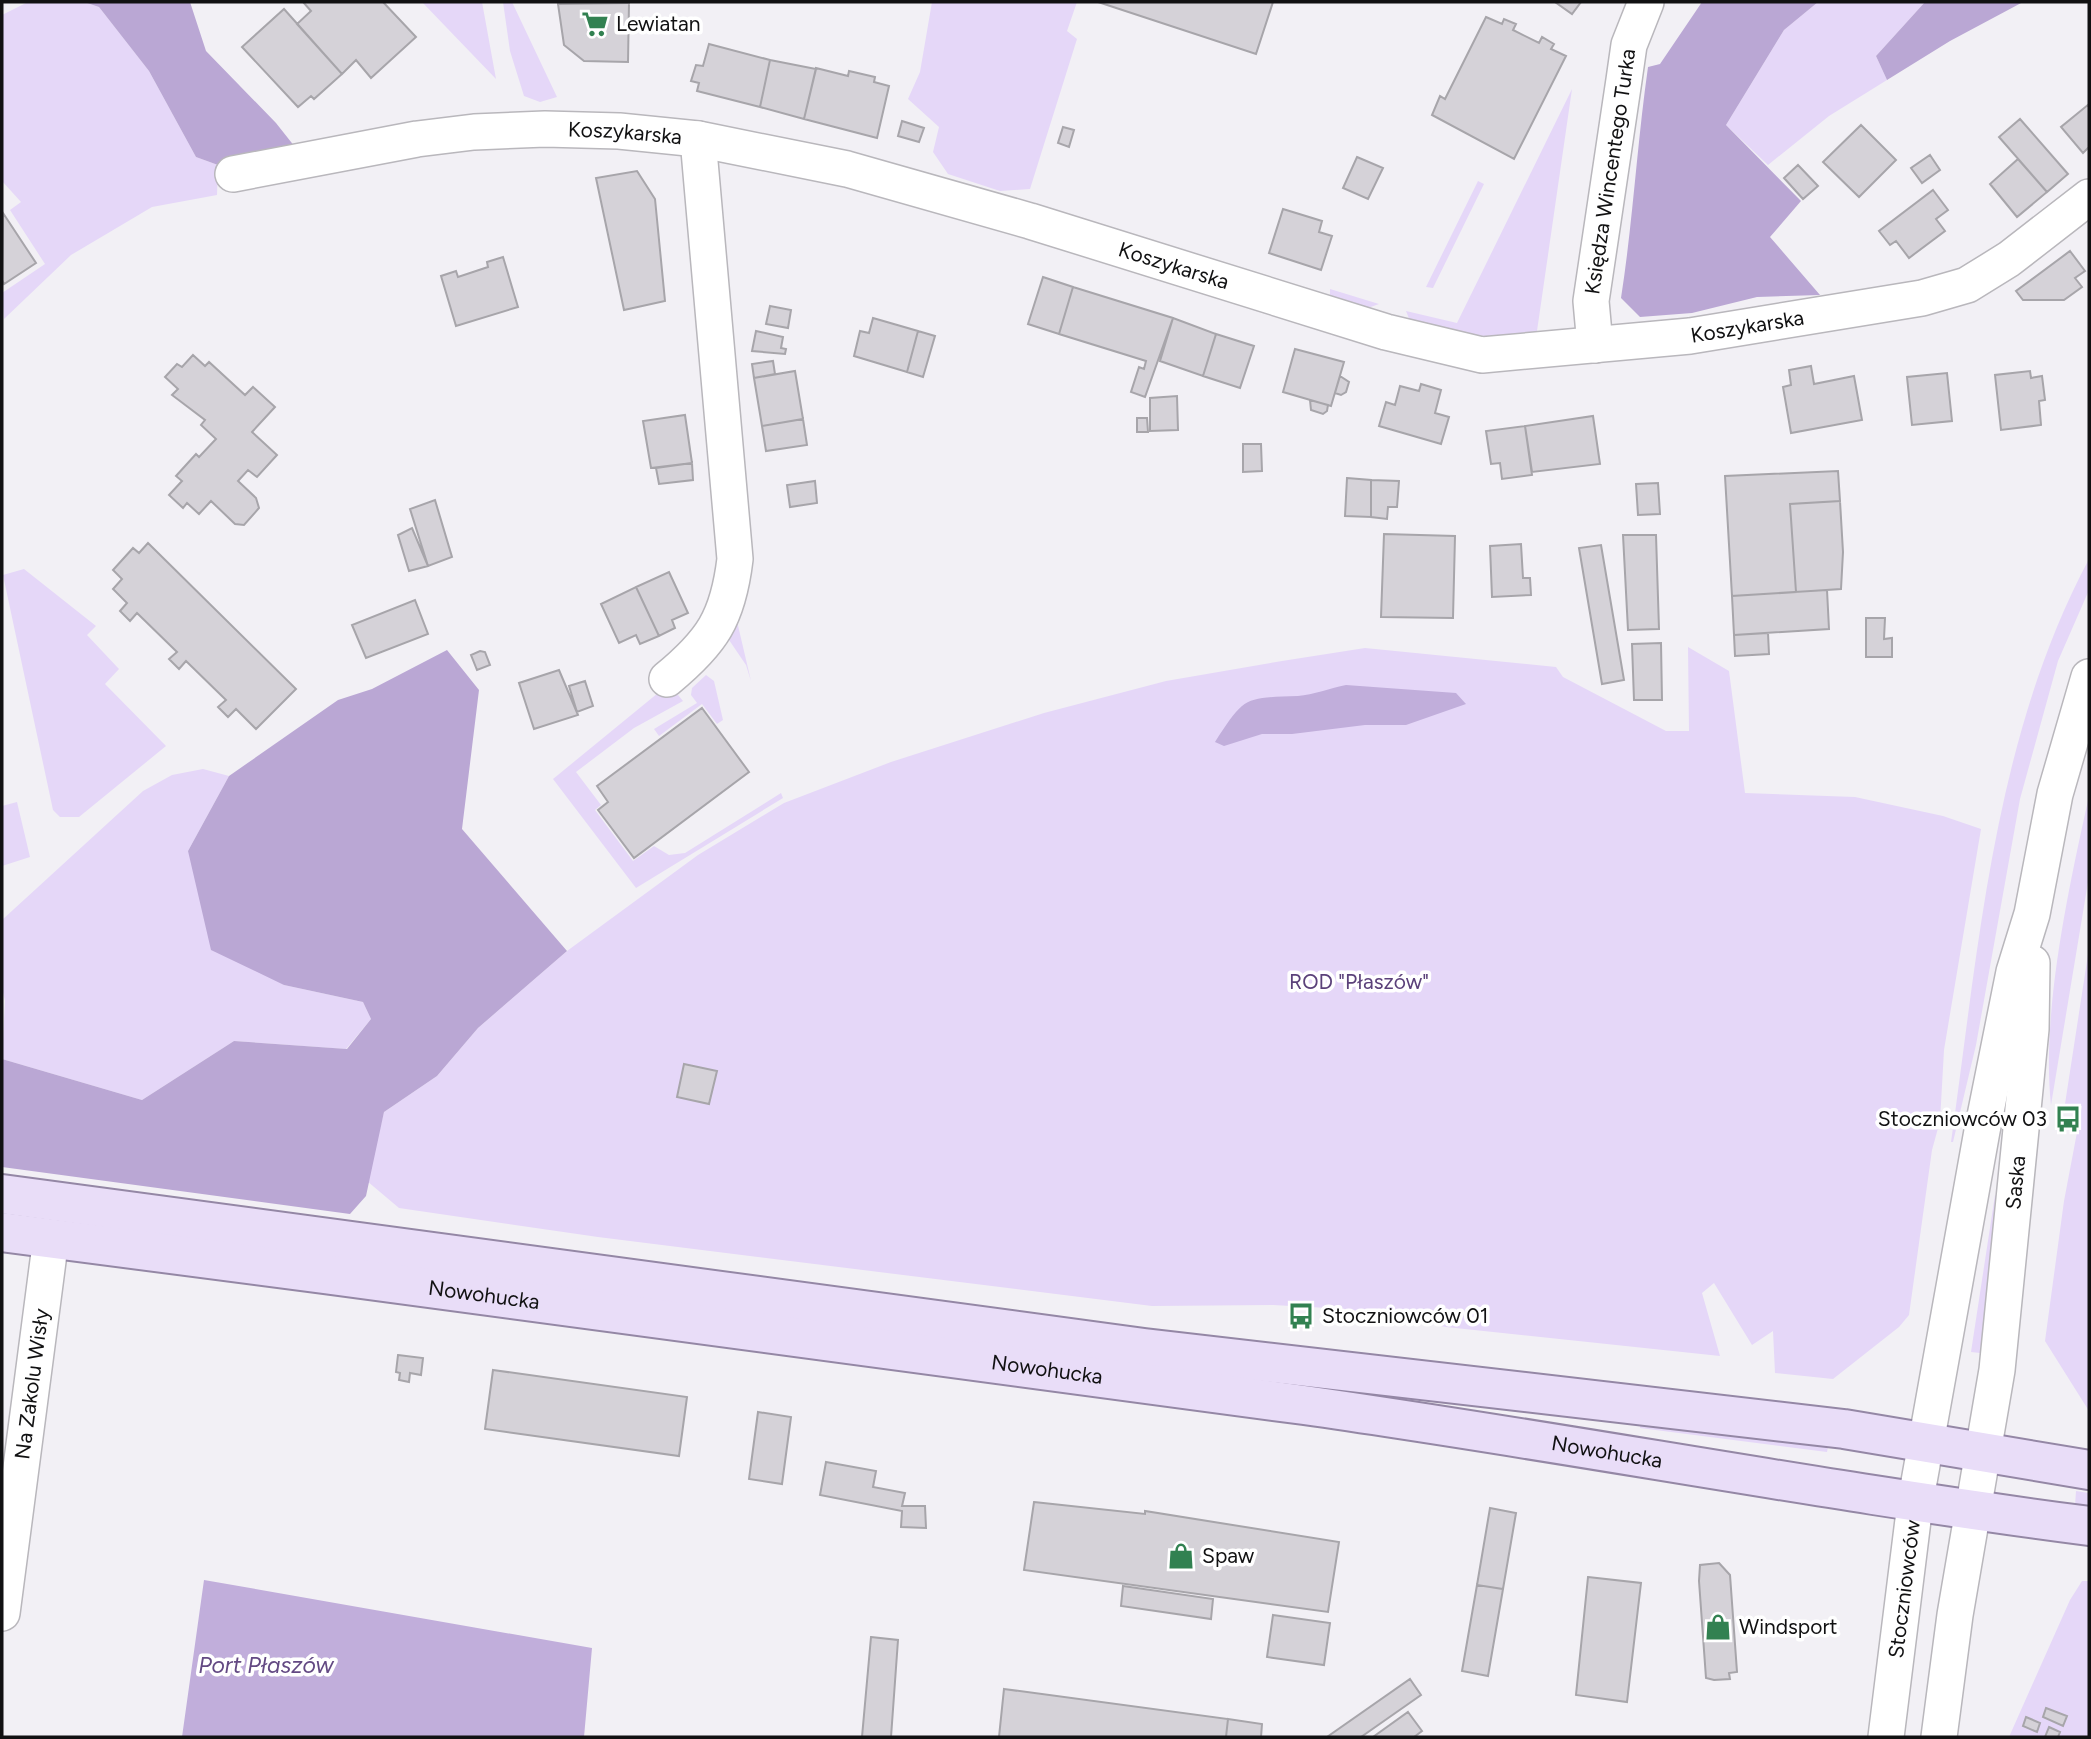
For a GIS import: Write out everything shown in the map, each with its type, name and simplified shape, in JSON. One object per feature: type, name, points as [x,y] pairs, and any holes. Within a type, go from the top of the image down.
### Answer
[{"type":"main road","name":"Nowohucka","points":[[2,1194],[1130,1347],[1593,1399],[1926,1441],[2089,1471]]},
{"type":"main road","name":"Nowohucka","points":[[2,1232],[722,1325],[1309,1406],[1915,1504],[2089,1526]]},
{"type":"street","name":"Księdza Wincentego Turka","points":[[1595,345],[1591,302],[1629,45],[1646,2]]},
{"type":"street","name":"Koszykarska","points":[[233,173],[417,139],[487,131],[618,131],[698,139],[847,169],[1004,214],[1386,332],[1482,355],[1690,336],[1922,298],[1967,285],[2009,258],[2089,197]]},
{"type":"street","points":[[667,679],[699,653],[715,629],[732,582],[735,559],[698,139]]},
{"type":"street","name":"Saska","points":[[1926,1441],[2014,972],[2032,914],[2055,794],[2089,677]]},
{"type":"street","name":"Saska","points":[[1985,1451],[1998,1356],[2031,1029],[2032,914]]},
{"type":"street","name":"Na Zakolu Wisły","points":[[2,1613],[51,1238]]},
{"type":"street","name":"Stoczniowców","points":[[1886,1737],[1915,1504],[1926,1441]]},
{"type":"street","points":[[1939,1737],[1955,1615],[1985,1451]]},
{"type":"green space","points":[[28,2],[84,2],[99,7],[149,71],[196,157],[218,165],[217,195],[152,207],[71,255],[4,319],[2,293],[45,264],[10,210],[21,202],[2,181],[2,15]]},
{"type":"green space","points":[[422,2],[482,2],[496,79]]},
{"type":"green space","points":[[503,2],[512,2],[557,97],[540,102],[524,96],[510,51]]},
{"type":"green space","points":[[932,2],[1077,2],[1067,31],[1077,39],[1030,189],[1000,191],[948,174],[933,152],[939,127],[908,99],[920,72]]},
{"type":"green space","points":[[1818,2],[1925,2],[1876,56],[1887,80],[1829,116],[1768,165],[1726,125],[1784,30]]},
{"type":"green space","points":[[1572,89],[1536,338],[1472,335],[1410,321],[1406,311],[1457,323]]},
{"type":"green space","points":[[1478,181],[1484,184],[1433,288],[1426,287]]},
{"type":"green space","points":[[1330,289],[1379,304],[1365,309],[1330,300]]},
{"type":"green space","points":[[2089,559],[2089,590],[2058,661],[2020,799],[1976,1045],[1951,1142],[1982,918],[2011,770],[2031,697],[2057,627]]},
{"type":"green space","points":[[24,569],[96,626],[87,635],[119,669],[105,684],[166,746],[79,817],[60,817],[53,810],[3,575]]},
{"type":"green space","points":[[736,617],[751,681],[746,665],[727,637]]},
{"type":"green space","name":"ROD \"Płaszów\"","points":[[1688,647],[1729,671],[1745,793],[1855,797],[1943,816],[1981,829],[1944,1050],[1940,1121],[1932,1150],[1909,1315],[1899,1327],[1833,1379],[1775,1373],[1773,1331],[1752,1345],[1714,1283],[1702,1293],[1720,1356],[1446,1327],[1346,1309],[1273,1305],[1152,1306],[598,1237],[399,1208],[367,1181],[384,1112],[437,1076],[478,1028],[567,951],[698,855],[784,803],[891,762],[1044,713],[1166,681],[1365,648],[1556,667],[1563,677],[1666,731],[1689,731]]},
{"type":"green space","points":[[706,675],[714,681],[723,720],[717,724],[702,704],[659,736],[654,729],[697,703],[691,695],[692,688]]},
{"type":"green space","points":[[669,684],[683,701],[634,728],[576,772],[601,805],[595,810],[633,861],[654,846],[669,855],[685,853],[781,793],[783,798],[636,888],[553,779]]},
{"type":"green space","points":[[203,769],[229,776],[188,851],[284,985],[363,1002],[371,1019],[346,1049],[234,1041],[142,1100],[2,1059],[5,1001],[2,988],[2,920],[143,791],[172,775]]},
{"type":"green space","points":[[2089,796],[2089,876],[2051,1105],[2049,1069],[2053,991],[2073,869]]},
{"type":"green space","points":[[17,802],[30,857],[2,866],[2,806]]},
{"type":"green space","points":[[2089,948],[2089,1411],[2045,1341],[2064,1201],[2082,1106],[2065,1104]]},
{"type":"green space","points":[[1995,1195],[2001,1201],[1980,1353],[1971,1352]]},
{"type":"green space","points":[[1641,1418],[1829,1442],[1827,1452],[1640,1428]]},
{"type":"green space","points":[[2076,1491],[2089,1493],[2089,1508],[2075,1506]]},
{"type":"green space","points":[[2082,1581],[2089,1581],[2089,1737],[2009,1737],[2070,1600]]},
{"type":"shaded area","points":[[84,2],[190,2],[206,51],[276,123],[295,147],[218,165],[196,157],[149,71],[99,7]]},
{"type":"shaded area","points":[[1702,2],[1818,2],[1784,30],[1726,125],[1801,201],[1770,237],[1820,295],[1757,297],[1692,313],[1640,317],[1621,298],[1648,67],[1660,64]]},
{"type":"shaded area","points":[[1925,2],[2023,2],[1950,41],[1887,80],[1876,56]]},
{"type":"shaded area","points":[[447,650],[479,690],[462,829],[567,951],[478,1028],[437,1076],[384,1112],[366,1196],[350,1214],[2,1167],[2,1059],[142,1100],[234,1041],[347,1049],[371,1019],[363,1002],[284,985],[211,950],[188,851],[229,776],[338,700],[372,689]]},
{"type":"water","points":[[1346,685],[1456,693],[1466,704],[1406,725],[1365,725],[1292,734],[1262,734],[1224,746],[1215,742],[1233,716],[1247,702],[1304,695]]},
{"type":"water","name":"Port Płaszów","points":[[204,1580],[592,1648],[584,1737],[182,1737]]},
{"type":"building","points":[[303,2],[383,2],[416,37],[371,78],[356,60],[342,74],[297,24],[311,11]]},
{"type":"building","points":[[629,2],[629,3],[558,4]]},
{"type":"building","points":[[1098,2],[1273,2],[1256,54]]},
{"type":"building","points":[[1555,2],[1581,2],[1572,14]]},
{"type":"building","name":"Lewiatan","points":[[629,3],[628,62],[584,61],[564,45],[558,4]]},
{"type":"building","points":[[284,9],[342,74],[314,99],[311,96],[298,107],[242,47]]},
{"type":"building","points":[[1486,17],[1502,24],[1504,19],[1516,24],[1513,30],[1539,43],[1542,37],[1554,44],[1551,49],[1566,56],[1514,159],[1432,115],[1440,96],[1445,99]]},
{"type":"building","points":[[709,44],[770,60],[760,107],[697,91],[699,83],[691,81],[696,65],[703,66]]},
{"type":"building","points":[[770,60],[816,69],[804,119],[760,107]]},
{"type":"building","points":[[816,68],[848,76],[849,71],[875,77],[874,82],[889,86],[877,138],[804,119]]},
{"type":"building","points":[[2089,104],[2089,147],[2083,153],[2061,127]]},
{"type":"building","points":[[2020,119],[2068,174],[2047,192],[1999,137]]},
{"type":"building","points":[[902,121],[924,128],[919,142],[898,136]]},
{"type":"building","points":[[1861,125],[1896,160],[1859,197],[1823,162]]},
{"type":"building","points":[[1063,127],[1074,130],[1069,147],[1058,143]]},
{"type":"building","points":[[1930,155],[1940,170],[1922,183],[1911,168]]},
{"type":"building","points":[[1357,157],[1383,168],[1368,199],[1343,188]]},
{"type":"building","points":[[2018,159],[2047,192],[2017,217],[1990,184]]},
{"type":"building","points":[[1798,165],[1818,186],[1803,199],[1784,178]]},
{"type":"building","points":[[637,171],[655,199],[665,301],[624,310],[596,178]]},
{"type":"building","points":[[1933,190],[1948,210],[1936,219],[1945,231],[1909,258],[1896,241],[1890,245],[1879,231]]},
{"type":"building","points":[[1283,209],[1322,221],[1319,232],[1332,236],[1321,270],[1269,253]]},
{"type":"building","points":[[3,213],[36,263],[4,284],[2,280]]},
{"type":"building","points":[[2070,251],[2085,271],[2075,278],[2082,287],[2064,300],[2023,300],[2016,291]]},
{"type":"building","points":[[503,257],[518,307],[456,326],[441,276],[456,271],[458,277],[488,267],[487,262]]},
{"type":"building","points":[[1043,277],[1073,287],[1059,334],[1028,324]]},
{"type":"building","points":[[1073,287],[1173,318],[1145,397],[1131,392],[1139,367],[1144,369],[1146,361],[1059,334]]},
{"type":"building","points":[[770,306],[791,310],[788,328],[766,324]]},
{"type":"building","points":[[873,318],[918,331],[907,372],[854,356],[860,331],[869,333]]},
{"type":"building","points":[[1173,318],[1216,334],[1203,376],[1160,361]]},
{"type":"building","points":[[756,331],[783,337],[781,348],[786,349],[785,354],[752,351]]},
{"type":"building","points":[[918,331],[935,336],[923,377],[907,372]]},
{"type":"building","points":[[1216,334],[1254,346],[1240,388],[1203,376]]},
{"type":"building","points":[[1295,349],[1344,362],[1331,406],[1283,392]]},
{"type":"building","points":[[193,355],[205,366],[209,362],[245,395],[253,387],[275,407],[252,432],[277,455],[257,477],[248,470],[238,481],[256,498],[259,508],[244,525],[235,524],[211,501],[199,514],[187,503],[183,508],[169,495],[182,481],[176,476],[196,454],[199,457],[216,439],[201,425],[205,420],[172,395],[178,389],[165,377],[177,364],[182,367]]},
{"type":"building","points":[[773,361],[775,374],[754,378],[752,364]]},
{"type":"building","points":[[1811,366],[1814,384],[1854,376],[1862,420],[1791,433],[1783,387],[1791,385],[1789,370]]},
{"type":"building","points":[[795,371],[803,419],[762,426],[754,378]]},
{"type":"building","points":[[2030,371],[2031,378],[2042,376],[2045,400],[2039,401],[2041,425],[2001,430],[1995,375]]},
{"type":"building","points":[[1947,373],[1952,421],[1912,425],[1907,377]]},
{"type":"building","points":[[1340,376],[1349,382],[1346,392],[1341,395],[1335,393]]},
{"type":"building","points":[[1421,384],[1441,390],[1435,413],[1449,417],[1441,444],[1379,426],[1386,402],[1395,405],[1400,386],[1419,391]]},
{"type":"building","points":[[1177,396],[1178,430],[1150,431],[1150,398]]},
{"type":"building","points":[[1310,400],[1328,405],[1327,411],[1323,414],[1311,410]]},
{"type":"building","points":[[685,415],[692,463],[651,468],[643,421]]},
{"type":"building","points":[[1593,416],[1600,464],[1532,472],[1525,426]]},
{"type":"building","points":[[1137,418],[1147,418],[1148,432],[1137,432]]},
{"type":"building","points":[[803,419],[807,445],[766,451],[762,426]]},
{"type":"building","points":[[1525,426],[1532,475],[1502,479],[1500,463],[1491,464],[1486,431]]},
{"type":"building","points":[[1243,444],[1261,444],[1262,471],[1243,472]]},
{"type":"building","points":[[692,463],[693,480],[659,484],[656,468]]},
{"type":"building","points":[[1838,471],[1840,501],[1790,504],[1796,592],[1732,596],[1725,476]]},
{"type":"building","points":[[1347,478],[1371,480],[1371,517],[1345,516]]},
{"type":"building","points":[[1371,480],[1399,481],[1397,507],[1388,507],[1387,519],[1371,517]]},
{"type":"building","points":[[815,481],[817,503],[790,507],[787,485]]},
{"type":"building","points":[[1658,483],[1660,514],[1638,515],[1636,484]]},
{"type":"building","points":[[435,500],[452,557],[428,566],[410,509]]},
{"type":"building","points":[[1840,501],[1843,552],[1841,589],[1796,592],[1790,504]]},
{"type":"building","points":[[412,528],[428,566],[409,571],[398,535]]},
{"type":"building","points":[[1384,534],[1455,536],[1453,618],[1381,617]]},
{"type":"building","points":[[1623,535],[1656,535],[1659,629],[1628,630]]},
{"type":"building","points":[[148,543],[296,689],[256,729],[236,709],[228,717],[218,707],[226,700],[186,661],[179,669],[169,659],[177,652],[137,613],[130,621],[120,611],[127,603],[113,589],[122,579],[113,570],[133,548],[139,553]]},
{"type":"building","points":[[1521,544],[1523,578],[1530,578],[1531,595],[1492,597],[1490,546]]},
{"type":"building","points":[[1601,545],[1624,680],[1602,684],[1579,548]]},
{"type":"building","points":[[669,572],[688,613],[672,620],[675,628],[659,636],[636,587]]},
{"type":"building","points":[[636,587],[659,636],[640,644],[636,635],[619,643],[601,604]]},
{"type":"building","points":[[1827,590],[1829,629],[1734,635],[1732,596]]},
{"type":"building","points":[[415,600],[428,634],[366,658],[352,625]]},
{"type":"building","points":[[1866,618],[1885,618],[1884,639],[1892,638],[1892,657],[1866,657]]},
{"type":"building","points":[[1768,633],[1769,654],[1735,656],[1734,635]]},
{"type":"building","points":[[1661,643],[1662,700],[1634,700],[1632,644]]},
{"type":"building","points":[[485,652],[490,665],[477,670],[471,655]]},
{"type":"building","points":[[559,670],[578,715],[534,729],[519,683]]},
{"type":"building","points":[[585,681],[593,706],[577,712],[569,686]]},
{"type":"building","points":[[702,708],[749,772],[634,858],[598,810],[608,802],[597,786]]},
{"type":"building","points":[[684,1064],[717,1071],[709,1104],[677,1097]]},
{"type":"building","points":[[398,1355],[423,1358],[421,1375],[410,1373],[409,1382],[399,1380],[400,1373],[396,1372]]},
{"type":"building","points":[[493,1370],[687,1397],[679,1456],[485,1429]]},
{"type":"building","points":[[758,1412],[791,1417],[782,1484],[749,1479]]},
{"type":"building","points":[[826,1462],[876,1471],[873,1487],[905,1493],[902,1506],[925,1506],[926,1528],[901,1527],[902,1511],[820,1495]]},
{"type":"building","name":"Spaw","points":[[1034,1502],[1145,1514],[1145,1511],[1339,1542],[1328,1612],[1024,1570]]},
{"type":"building","points":[[1490,1508],[1516,1513],[1503,1589],[1477,1585]]},
{"type":"building","name":"Windsport","points":[[1719,1563],[1730,1575],[1737,1672],[1729,1673],[1730,1679],[1714,1680],[1706,1678],[1699,1581],[1700,1565]]},
{"type":"building","points":[[1588,1577],[1641,1583],[1627,1702],[1576,1695]]},
{"type":"building","points":[[1477,1585],[1503,1589],[1488,1676],[1462,1671]]},
{"type":"building","points":[[1123,1586],[1213,1599],[1211,1619],[1121,1606]]},
{"type":"building","points":[[1273,1615],[1330,1623],[1324,1665],[1267,1657]]},
{"type":"building","points":[[871,1637],[898,1640],[891,1737],[862,1737]]},
{"type":"building","points":[[1410,1679],[1421,1695],[1361,1737],[1327,1737]]},
{"type":"building","points":[[1004,1689],[1228,1719],[1226,1737],[999,1737]]},
{"type":"building","points":[[2046,1708],[2067,1716],[2063,1726],[2043,1717]]},
{"type":"building","points":[[1408,1712],[1422,1731],[1414,1737],[1373,1737]]},
{"type":"building","points":[[2026,1717],[2040,1723],[2037,1732],[2023,1726]]},
{"type":"building","points":[[1228,1719],[1262,1724],[1261,1737],[1226,1737]]},
{"type":"building","points":[[2049,1727],[2060,1732],[2058,1737],[2045,1737]]},
{"type":"place","name":"Lewiatan","points":[[595,24]]},
{"type":"place","name":"Stoczniowców 03","points":[[2068,1119]]},
{"type":"place","name":"Stoczniowców 01","points":[[1301,1316]]},
{"type":"place","name":"Spaw","points":[[1181,1556]]},
{"type":"place","name":"Windsport","points":[[1718,1627]]}]
